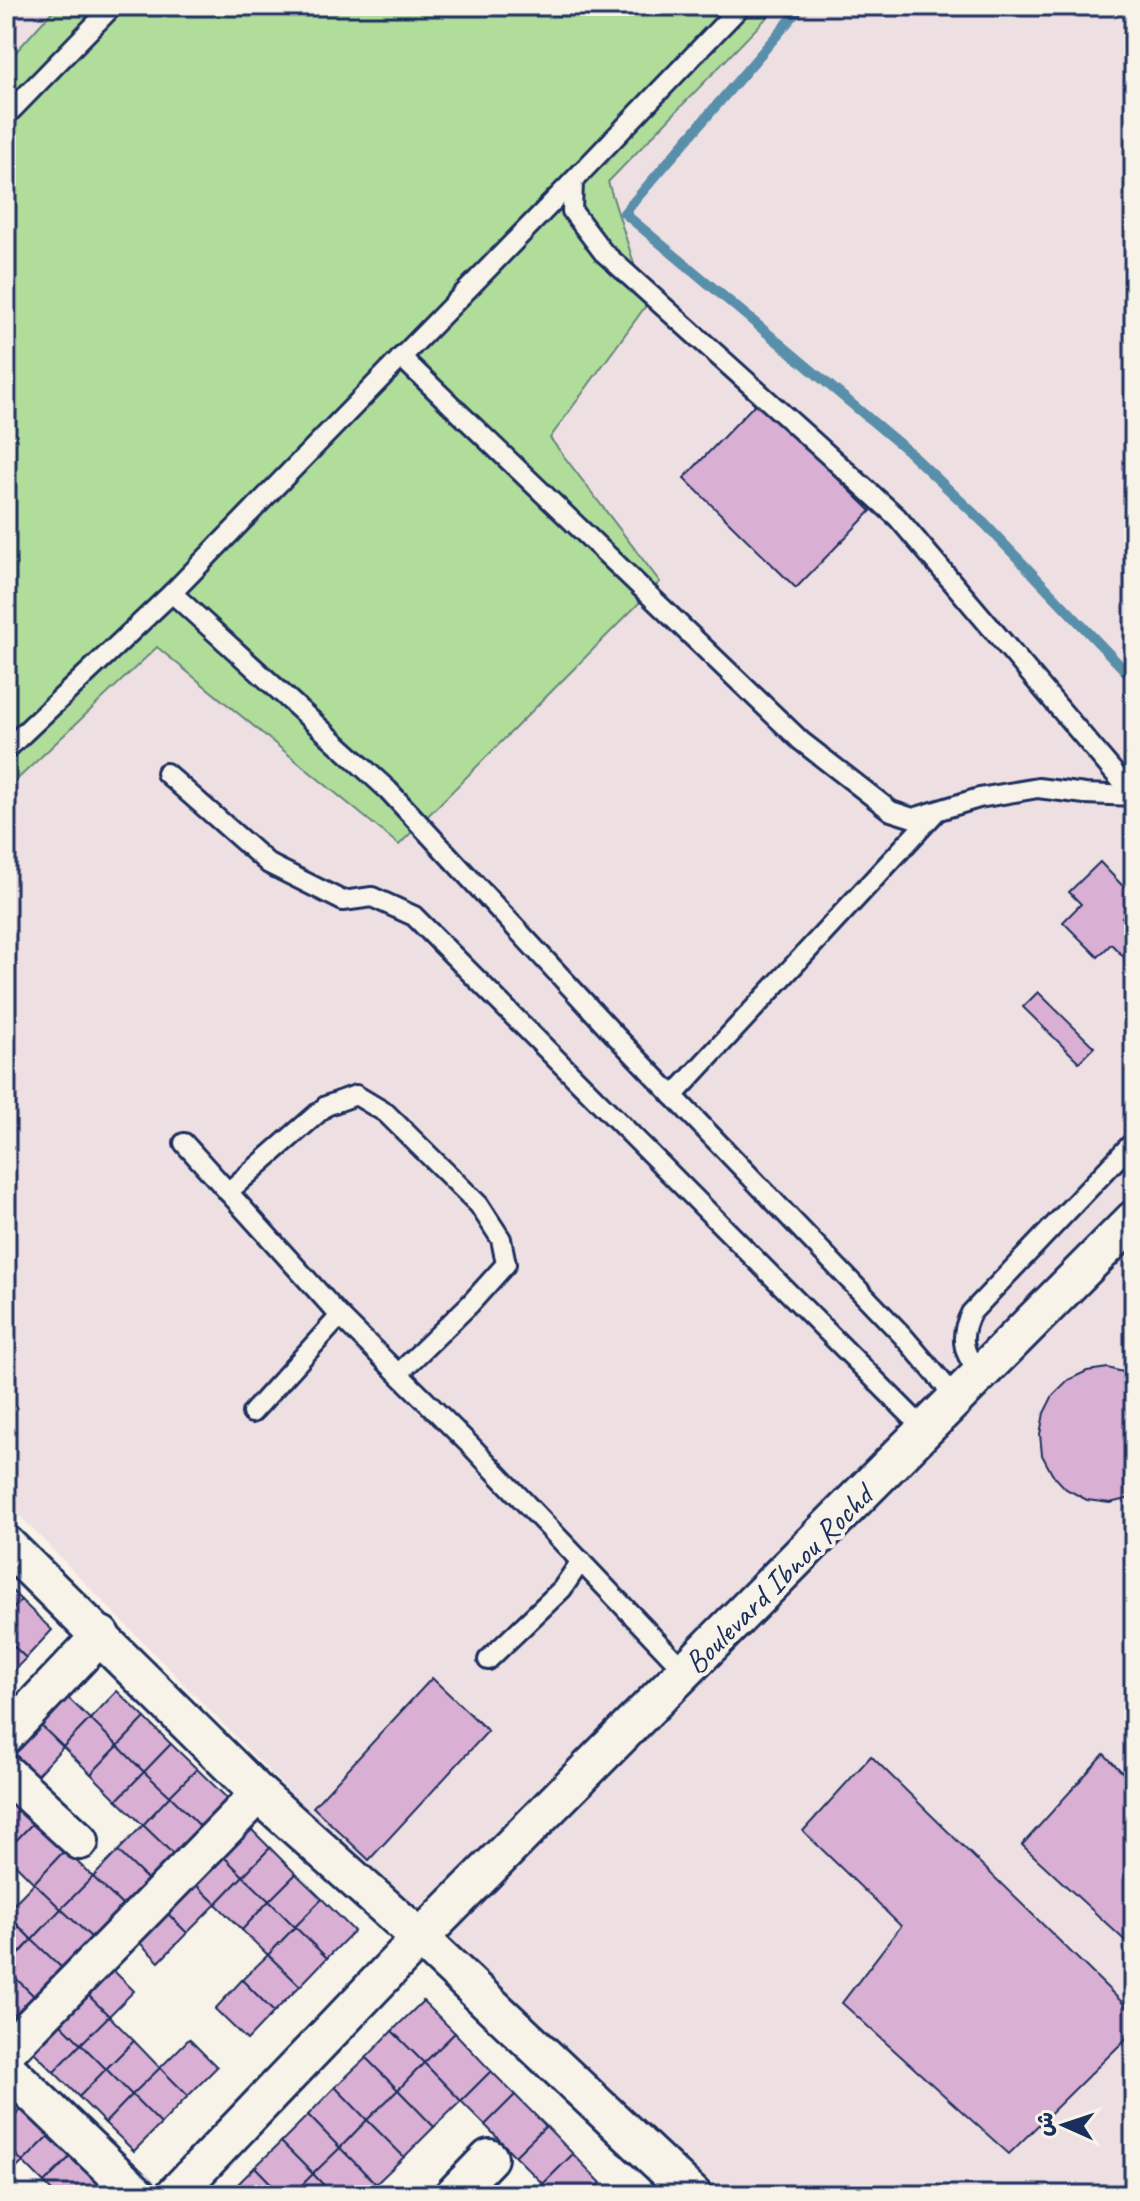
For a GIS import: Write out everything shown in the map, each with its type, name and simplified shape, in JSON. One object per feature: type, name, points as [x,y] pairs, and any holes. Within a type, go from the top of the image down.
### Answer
[{"type":"street","name":"Boulevard Ibnou Rochd","points":[[174,2195],[420,1938],[1134,1219]]},
{"type":"street","points":[[6,1544],[259,1794],[420,1938],[680,2191]]},
{"type":"street","points":[[6,1735],[101,1635]]},
{"type":"street","points":[[6,1773],[80,1841]]},
{"type":"street","points":[[6,2052],[259,1794]]},
{"type":"street","points":[[6,2068],[138,2195]]},
{"type":"street","points":[[453,2195],[489,2158]]},
{"type":"lane","points":[[6,116],[113,6]]},
{"type":"lane","points":[[6,750],[172,593],[741,6]]},
{"type":"lane","points":[[573,181],[572,211],[603,252],[897,517],[1134,796]]},
{"type":"lane","points":[[401,357],[801,741],[891,811],[913,818],[979,798],[1038,788],[1134,796]]},
{"type":"lane","points":[[172,593],[388,790],[673,1096],[903,1336],[969,1386],[972,1365],[963,1344],[963,1333],[971,1313],[1134,1141]]},
{"type":"lane","points":[[166,773],[269,864],[343,901],[372,897],[414,916],[925,1430]]},
{"type":"lane","points":[[673,1096],[936,812]]},
{"type":"lane","points":[[228,1192],[326,1106],[356,1095],[386,1113],[479,1205],[501,1239],[506,1264],[399,1373]]},
{"type":"lane","points":[[184,1143],[340,1316],[399,1373],[686,1672]]},
{"type":"lane","points":[[252,1413],[340,1316]]},
{"type":"lane","points":[[488,1660],[562,1589],[581,1561]]},
{"type":"shaded area","points":[[6,6],[1134,6],[1134,2195],[693,2195],[445,1951],[6,1502]]},
{"type":"green space","points":[[57,6],[778,6],[608,182],[647,304],[550,438],[660,582],[399,845],[157,647],[6,790],[6,63]]},
{"type":"building","points":[[758,401],[871,511],[796,588],[684,478]]},
{"type":"building","points":[[1100,862],[1134,898],[1134,905],[1122,917],[1134,929],[1134,946],[1124,957],[1111,944],[1098,957],[1063,922],[1081,904],[1069,892]]},
{"type":"building","points":[[1038,992],[1094,1047],[1079,1062],[1023,1007]]},
{"type":"building","points":[[1108,1368],[1134,1375],[1134,1497],[1110,1503],[1087,1500],[1066,1489],[1052,1474],[1042,1455],[1040,1434],[1044,1413],[1053,1395],[1068,1380],[1087,1371]]},
{"type":"building","points":[[6,1585],[21,1600],[6,1616]]},
{"type":"building","points":[[21,1600],[52,1630],[26,1658],[6,1639],[6,1616]]},
{"type":"building","points":[[6,1639],[26,1658],[6,1679]]},
{"type":"building","points":[[432,1678],[488,1731],[369,1860],[313,1807]]},
{"type":"building","points":[[59,1689],[90,1719],[63,1747],[32,1717]]},
{"type":"building","points":[[117,1691],[145,1718],[118,1746],[90,1719]]},
{"type":"building","points":[[32,1717],[63,1747],[35,1777],[6,1748]]},
{"type":"building","points":[[145,1718],[171,1744],[144,1772],[118,1746]]},
{"type":"building","points":[[90,1719],[118,1746],[91,1774],[63,1747]]},
{"type":"building","points":[[171,1744],[197,1769],[170,1796],[144,1772]]},
{"type":"building","points":[[118,1746],[144,1772],[117,1800],[91,1774]]},
{"type":"building","points":[[1104,1754],[1134,1784],[1134,1949],[1022,1845]]},
{"type":"building","points":[[871,1756],[1134,2014],[1134,2031],[1009,2154],[842,2003],[901,1926],[803,1831]]},
{"type":"building","points":[[197,1769],[229,1800],[202,1828],[170,1796]]},
{"type":"building","points":[[144,1772],[170,1796],[143,1825],[117,1800]]},
{"type":"building","points":[[9,1796],[35,1821],[6,1851],[6,1799]]},
{"type":"building","points":[[170,1796],[202,1828],[175,1856],[143,1825]]},
{"type":"building","points":[[35,1821],[65,1850],[34,1883],[6,1855],[6,1851]]},
{"type":"building","points":[[243,1821],[270,1848],[243,1876],[216,1849]]},
{"type":"building","points":[[143,1825],[175,1856],[150,1882],[118,1851]]},
{"type":"building","points":[[270,1848],[296,1874],[269,1901],[243,1876]]},
{"type":"building","points":[[216,1849],[243,1876],[216,1904],[188,1877]]},
{"type":"building","points":[[65,1850],[93,1877],[61,1909],[34,1883]]},
{"type":"building","points":[[118,1851],[150,1882],[125,1908],[93,1877]]},
{"type":"building","points":[[296,1874],[322,1899],[295,1927],[269,1901]]},
{"type":"building","points":[[243,1876],[269,1901],[242,1930],[216,1904]]},
{"type":"building","points":[[93,1877],[125,1908],[94,1940],[61,1909]]},
{"type":"building","points":[[188,1877],[216,1904],[187,1933],[160,1906]]},
{"type":"building","points":[[34,1883],[61,1909],[32,1940],[6,1912]]},
{"type":"building","points":[[322,1899],[354,1931],[327,1958],[295,1927]]},
{"type":"building","points":[[269,1901],[295,1927],[268,1955],[242,1930]]},
{"type":"building","points":[[160,1906],[187,1933],[159,1962],[132,1935]]},
{"type":"building","points":[[61,1909],[94,1940],[64,1970],[32,1940]]},
{"type":"building","points":[[6,1914],[32,1940],[6,1967]]},
{"type":"building","points":[[295,1927],[327,1958],[300,1986],[268,1955]]},
{"type":"building","points":[[32,1940],[64,1970],[37,1999],[6,1969]]},
{"type":"building","points":[[268,1955],[300,1986],[274,2012],[242,1980]]},
{"type":"building","points":[[102,1959],[134,1991],[109,2016],[77,1984]]},
{"type":"building","points":[[6,1969],[37,1999],[6,2028]]},
{"type":"building","points":[[242,1980],[274,2012],[247,2040],[215,2009]]},
{"type":"building","points":[[77,1984],[109,2016],[81,2044],[49,2012]]},
{"type":"building","points":[[423,2001],[455,2033],[424,2063],[392,2031]]},
{"type":"building","points":[[49,2012],[81,2044],[54,2072],[22,2040]]},
{"type":"building","points":[[109,2016],[134,2041],[106,2069],[81,2044]]},
{"type":"building","points":[[392,2031],[424,2063],[398,2090],[366,2058]]},
{"type":"building","points":[[455,2033],[491,2071],[461,2101],[424,2063]]},
{"type":"building","points":[[189,2039],[217,2067],[188,2096],[160,2068]]},
{"type":"building","points":[[134,2041],[160,2068],[132,2095],[106,2069]]},
{"type":"building","points":[[81,2044],[106,2069],[79,2097],[54,2072]]},
{"type":"building","points":[[366,2058],[398,2090],[367,2120],[335,2087]]},
{"type":"building","points":[[424,2063],[461,2101],[434,2127],[398,2090]]},
{"type":"building","points":[[160,2068],[188,2096],[161,2124],[132,2095]]},
{"type":"building","points":[[106,2069],[132,2095],[105,2123],[79,2097]]},
{"type":"building","points":[[491,2071],[515,2095],[485,2125],[461,2101]]},
{"type":"building","points":[[6,2084],[26,2105],[6,2125]]},
{"type":"building","points":[[335,2087],[367,2120],[340,2148],[308,2115]]},
{"type":"building","points":[[398,2090],[434,2127],[404,2157],[367,2120]]},
{"type":"building","points":[[132,2095],[161,2124],[134,2151],[105,2123]]},
{"type":"building","points":[[515,2095],[546,2126],[515,2156],[485,2125]]},
{"type":"building","points":[[26,2105],[53,2132],[23,2162],[6,2145],[6,2125]]},
{"type":"building","points":[[308,2115],[340,2148],[313,2174],[281,2142]]},
{"type":"building","points":[[367,2120],[404,2157],[376,2184],[340,2148]]},
{"type":"building","points":[[546,2126],[573,2154],[543,2184],[515,2156]]},
{"type":"building","points":[[53,2132],[74,2153],[44,2183],[23,2162]]},
{"type":"building","points":[[281,2142],[313,2174],[292,2195],[282,2195],[255,2167]]},
{"type":"building","points":[[6,2145],[23,2162],[6,2178]]},
{"type":"building","points":[[340,2148],[376,2184],[365,2195],[333,2195],[313,2174]]},
{"type":"building","points":[[74,2153],[105,2184],[95,2195],[56,2195],[44,2183]]},
{"type":"building","points":[[573,2154],[601,2183],[588,2195],[553,2195],[543,2184]]},
{"type":"building","points":[[255,2167],[282,2195],[229,2193]]},
{"type":"building","points":[[313,2174],[333,2195],[292,2195]]},
{"type":"waterway","points":[[802,6],[624,213],[908,451],[985,524],[1134,680]]}]
